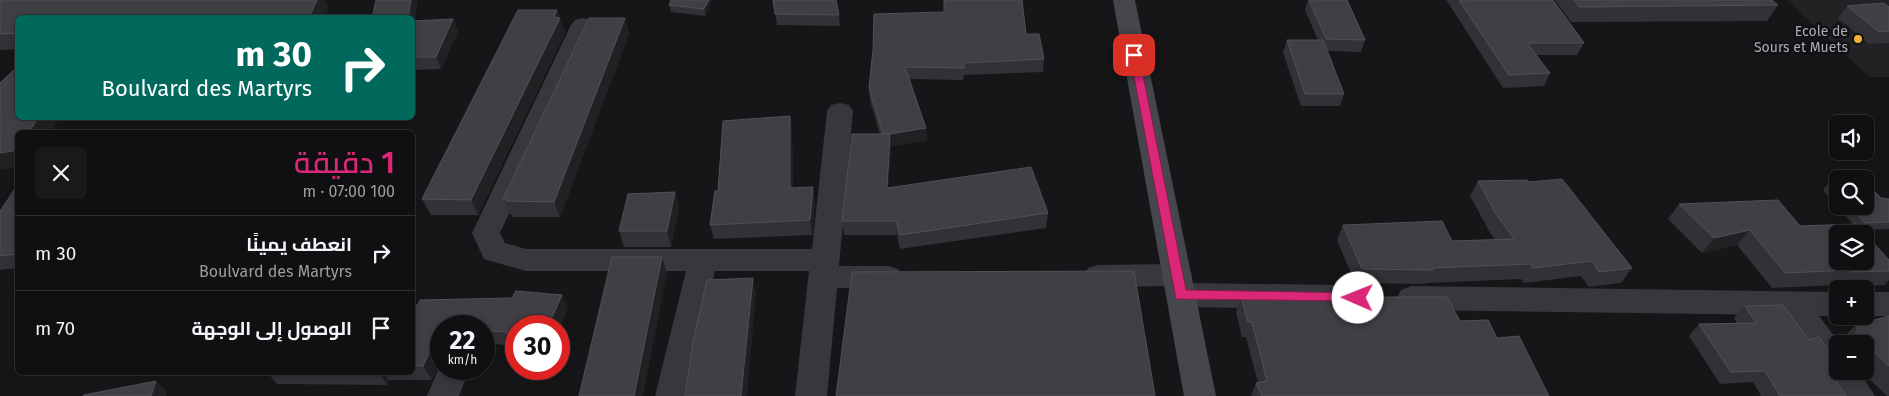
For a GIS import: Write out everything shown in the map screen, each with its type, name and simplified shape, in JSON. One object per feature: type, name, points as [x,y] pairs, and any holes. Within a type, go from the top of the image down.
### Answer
[{"type":"street","points":[[1124,0],[1200,396]]},
{"type":"street","points":[[583,25],[486,233],[494,251],[526,260],[703,260],[913,277]]},
{"type":"street","points":[[811,396],[840,111]]},
{"type":"street","points":[[671,396],[703,260]]},
{"type":"street","points":[[1069,276],[1358,298]]},
{"type":"street","points":[[1388,298],[1829,304]]},
{"type":"street","points":[[1793,303],[1829,353]]},
{"type":"street","points":[[1874,304],[1889,304]]},
{"type":"street","points":[[443,396],[450,380]]},
{"type":"street","points":[[1848,380],[1859,396]]},
{"type":"shaded area","name":"Ecole de Sours et Muets","points":[[1787,0],[1889,0],[1889,77],[1869,77]]},
{"type":"building","points":[[0,0],[317,0],[310,15],[15,15],[15,33],[0,34]]},
{"type":"building","points":[[376,0],[411,0],[408,15],[373,15]]},
{"type":"building","points":[[671,0],[709,0],[704,9],[669,5]]},
{"type":"building","points":[[773,0],[836,0],[839,15],[775,14]]},
{"type":"building","points":[[944,0],[1022,0],[1026,34],[1039,34],[1044,59],[964,63],[964,68],[905,67],[926,128],[883,134],[869,88],[874,14],[944,12]]},
{"type":"building","points":[[1309,0],[1347,0],[1365,40],[1326,39]]},
{"type":"building","points":[[1459,0],[1553,0],[1584,43],[1527,43],[1550,73],[1509,75]]},
{"type":"building","points":[[1574,0],[1772,0],[1778,5],[1579,7]]},
{"type":"building","points":[[1884,3],[1889,7],[1889,31],[1879,32],[1847,6]]},
{"type":"building","points":[[518,10],[557,10],[554,17],[560,18],[471,200],[422,199]]},
{"type":"building","points":[[589,18],[625,18],[554,202],[506,201],[507,199],[503,199]]},
{"type":"building","points":[[453,19],[436,57],[415,57],[415,21]]},
{"type":"building","points":[[1287,40],[1323,40],[1344,94],[1305,94]]},
{"type":"building","points":[[15,69],[15,120],[37,120],[30,130],[15,130],[15,150],[0,153],[0,83]]},
{"type":"building","points":[[790,116],[790,188],[813,187],[810,220],[710,225],[715,191],[718,191],[723,121]]},
{"type":"building","points":[[852,134],[890,134],[887,188],[1031,167],[1048,213],[900,235],[896,221],[842,221]]},
{"type":"building","points":[[1562,179],[1632,268],[1599,272],[1592,261],[1533,268],[1531,264],[1432,268],[1433,270],[1362,269],[1343,225],[1442,221],[1452,241],[1514,239],[1496,214],[1478,181],[1527,180],[1529,182]]},
{"type":"building","points":[[15,189],[15,254],[0,256],[1,210]]},
{"type":"building","points":[[1874,191],[1881,198],[1889,199],[1889,222],[1865,223],[1858,215],[1874,215]]},
{"type":"building","points":[[675,192],[667,231],[619,231],[628,194]]},
{"type":"building","points":[[1778,200],[1800,226],[1856,224],[1857,225],[1829,225],[1829,270],[1849,270],[1785,273],[1750,230],[1714,238],[1679,204]]},
{"type":"building","points":[[1874,244],[1889,260],[1889,271],[1851,272],[1849,270],[1874,270]]},
{"type":"building","points":[[612,257],[662,257],[634,396],[579,396]]},
{"type":"building","points":[[1134,271],[1155,396],[836,396],[852,272]]},
{"type":"building","points":[[753,278],[741,396],[685,396],[693,342],[707,280]]},
{"type":"building","points":[[516,291],[562,295],[553,315],[505,315],[505,332],[495,331],[495,315],[430,315],[430,351],[423,366],[415,366],[415,305],[418,305],[420,300],[512,298]]},
{"type":"building","points":[[1241,297],[1447,297],[1460,321],[1488,320],[1497,338],[1519,336],[1549,396],[1262,396],[1256,383],[1267,381],[1252,322],[1248,322]]},
{"type":"building","points":[[1783,305],[1809,340],[1819,337],[1829,351],[1829,380],[1836,380],[1846,396],[1780,396],[1765,371],[1731,372],[1699,324],[1756,323],[1745,306]]},
{"type":"building","points":[[1889,316],[1889,366],[1874,354],[1874,335],[1856,335],[1858,329],[1856,325],[1874,325],[1874,320]]},
{"type":"building","points":[[156,381],[151,396],[83,396],[84,395]]},
{"type":"place","name":"Ecole de Sours et Muets","points":[[1858,39]]},
{"type":"route","points":[[1134,55],[1181,295],[1358,298]]}]
